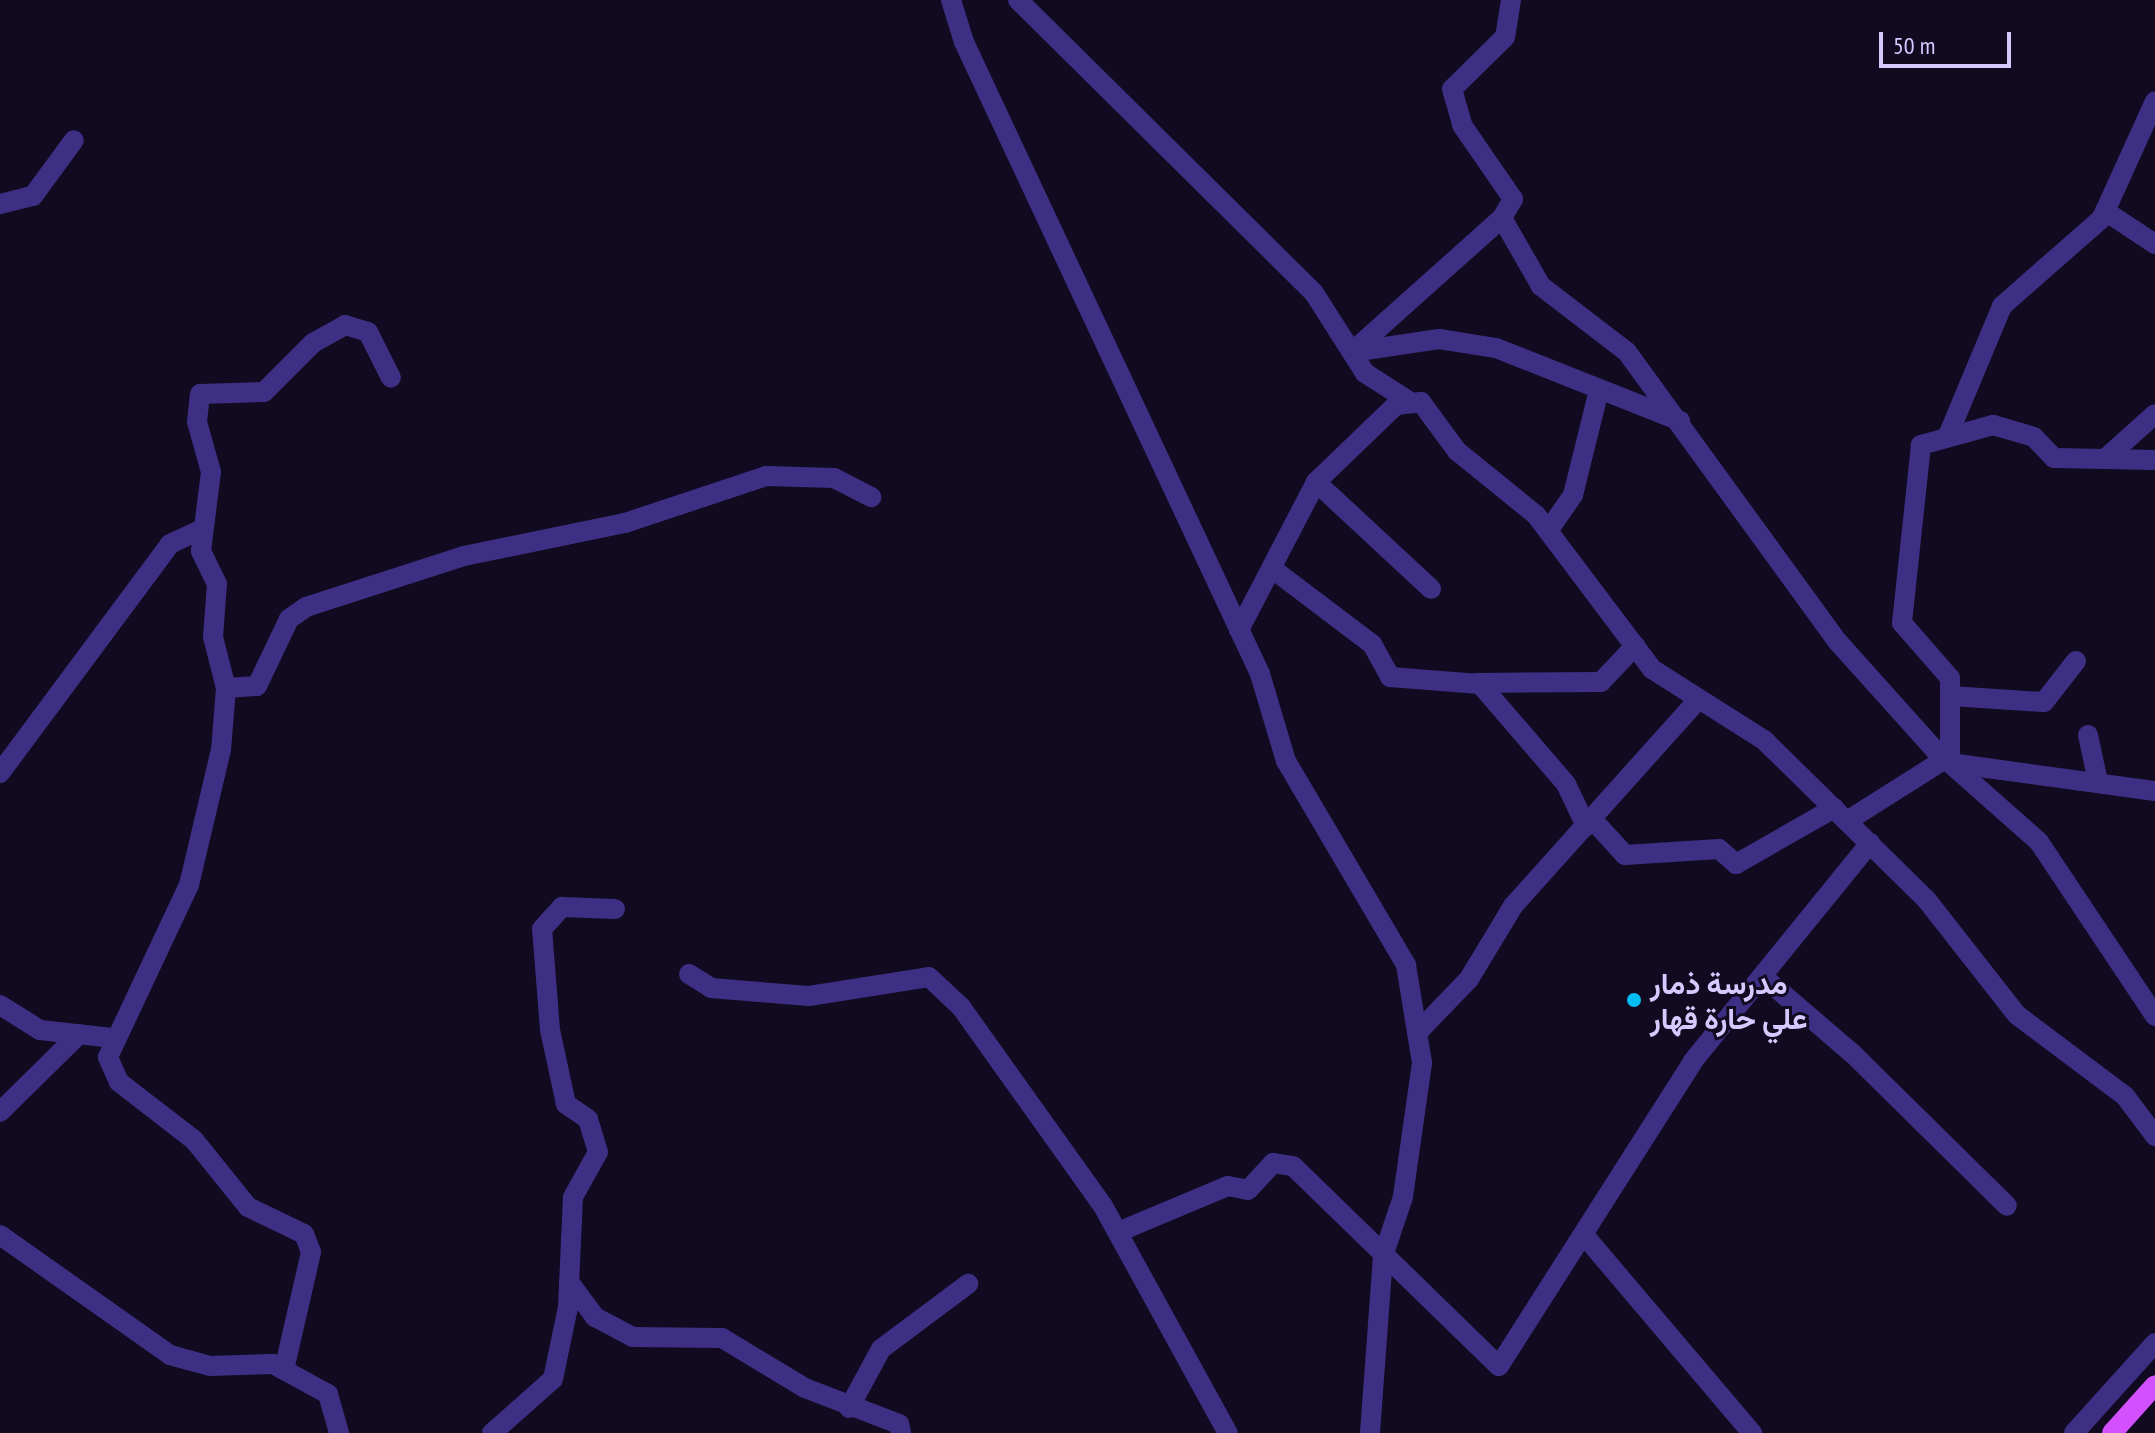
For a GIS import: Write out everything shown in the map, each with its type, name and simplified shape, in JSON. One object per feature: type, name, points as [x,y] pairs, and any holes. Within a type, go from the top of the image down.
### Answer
[{"type":"main road","points":[[2112,1433],[2155,1385]]},
{"type":"street","points":[[951,0],[964,42],[1239,630],[1286,761],[1406,965],[1422,1063],[1403,1197],[1383,1256],[1370,1433]]},
{"type":"street","points":[[1018,0],[1314,293],[1365,373],[1412,403]]},
{"type":"street","points":[[1352,352],[1502,218],[1513,199],[1462,125],[1452,89],[1505,37],[1511,0]]},
{"type":"street","points":[[1949,433],[2002,306],[2105,211],[2155,101]]},
{"type":"street","points":[[0,204],[33,196],[74,140]]},
{"type":"street","points":[[2105,211],[2155,244]]},
{"type":"street","points":[[1502,218],[1541,286],[1627,352],[1838,642],[1947,761],[2039,842],[2155,1016]]},
{"type":"street","points":[[284,1370],[310,1244],[296,1226],[248,1207],[194,1140],[119,1082],[108,1057],[112,1038],[189,885],[221,750],[226,688],[213,637],[219,594],[203,563],[202,529],[211,472],[197,422],[200,394],[264,392],[313,343],[345,325],[368,332],[391,378]]},
{"type":"street","points":[[1352,352],[1439,339],[1496,348],[1680,421]]},
{"type":"street","points":[[1548,531],[1573,495],[1599,390]]},
{"type":"street","points":[[1239,630],[1274,570],[1316,482],[1396,405],[1421,402],[1457,451],[1548,531],[1652,669],[1764,740],[1926,899],[2017,1015],[2125,1096],[2155,1136]]},
{"type":"street","points":[[2105,459],[2155,414]]},
{"type":"street","points":[[1947,761],[1950,678],[1902,623],[1921,445],[1949,433],[1993,425],[2034,437],[2054,458],[2155,460]]},
{"type":"street","points":[[226,688],[257,686],[289,619],[306,607],[464,556],[640,520],[766,476],[834,478],[871,497]]},
{"type":"street","points":[[1316,482],[1431,589]]},
{"type":"street","points":[[0,773],[170,544],[202,529]]},
{"type":"street","points":[[1274,570],[1372,644],[1390,677],[1477,683],[1601,682],[1635,646]]},
{"type":"street","points":[[1950,696],[2044,702],[2076,661]]},
{"type":"street","points":[[1477,683],[1566,784],[1589,823],[1625,855],[1719,849],[1736,864],[1947,761],[2155,791]]},
{"type":"street","points":[[1417,1033],[1469,979],[1513,906],[1699,699]]},
{"type":"street","points":[[2088,735],[2098,782]]},
{"type":"street","points":[[1118,1232],[1228,1186],[1248,1190],[1273,1163],[1293,1166],[1499,1366],[1693,1061],[1870,843]]},
{"type":"street","points":[[492,1433],[553,1379],[569,1282],[573,1197],[596,1161],[599,1136],[566,1104],[550,1030],[542,929],[562,907],[615,909]]},
{"type":"street","points":[[689,974],[733,992],[809,996],[929,977],[961,1007],[1118,1232],[1228,1433]]},
{"type":"street","points":[[1762,976],[1853,1054],[2007,1206]]},
{"type":"street","points":[[0,1005],[40,1030],[112,1038]]},
{"type":"street","points":[[0,1112],[79,1034]]},
{"type":"street","points":[[0,1235],[170,1355],[284,1370],[328,1394],[339,1433]]},
{"type":"street","points":[[1584,1235],[1752,1433]]},
{"type":"street","points":[[569,1282],[595,1317],[633,1337],[722,1338],[849,1408],[899,1424],[901,1433]]},
{"type":"street","points":[[849,1408],[881,1349],[968,1284]]},
{"type":"street","points":[[2074,1433],[2155,1343]]},
{"type":"place","name":"مدرسة ذمار علي حارة قهار","points":[[1634,1000]]}]
